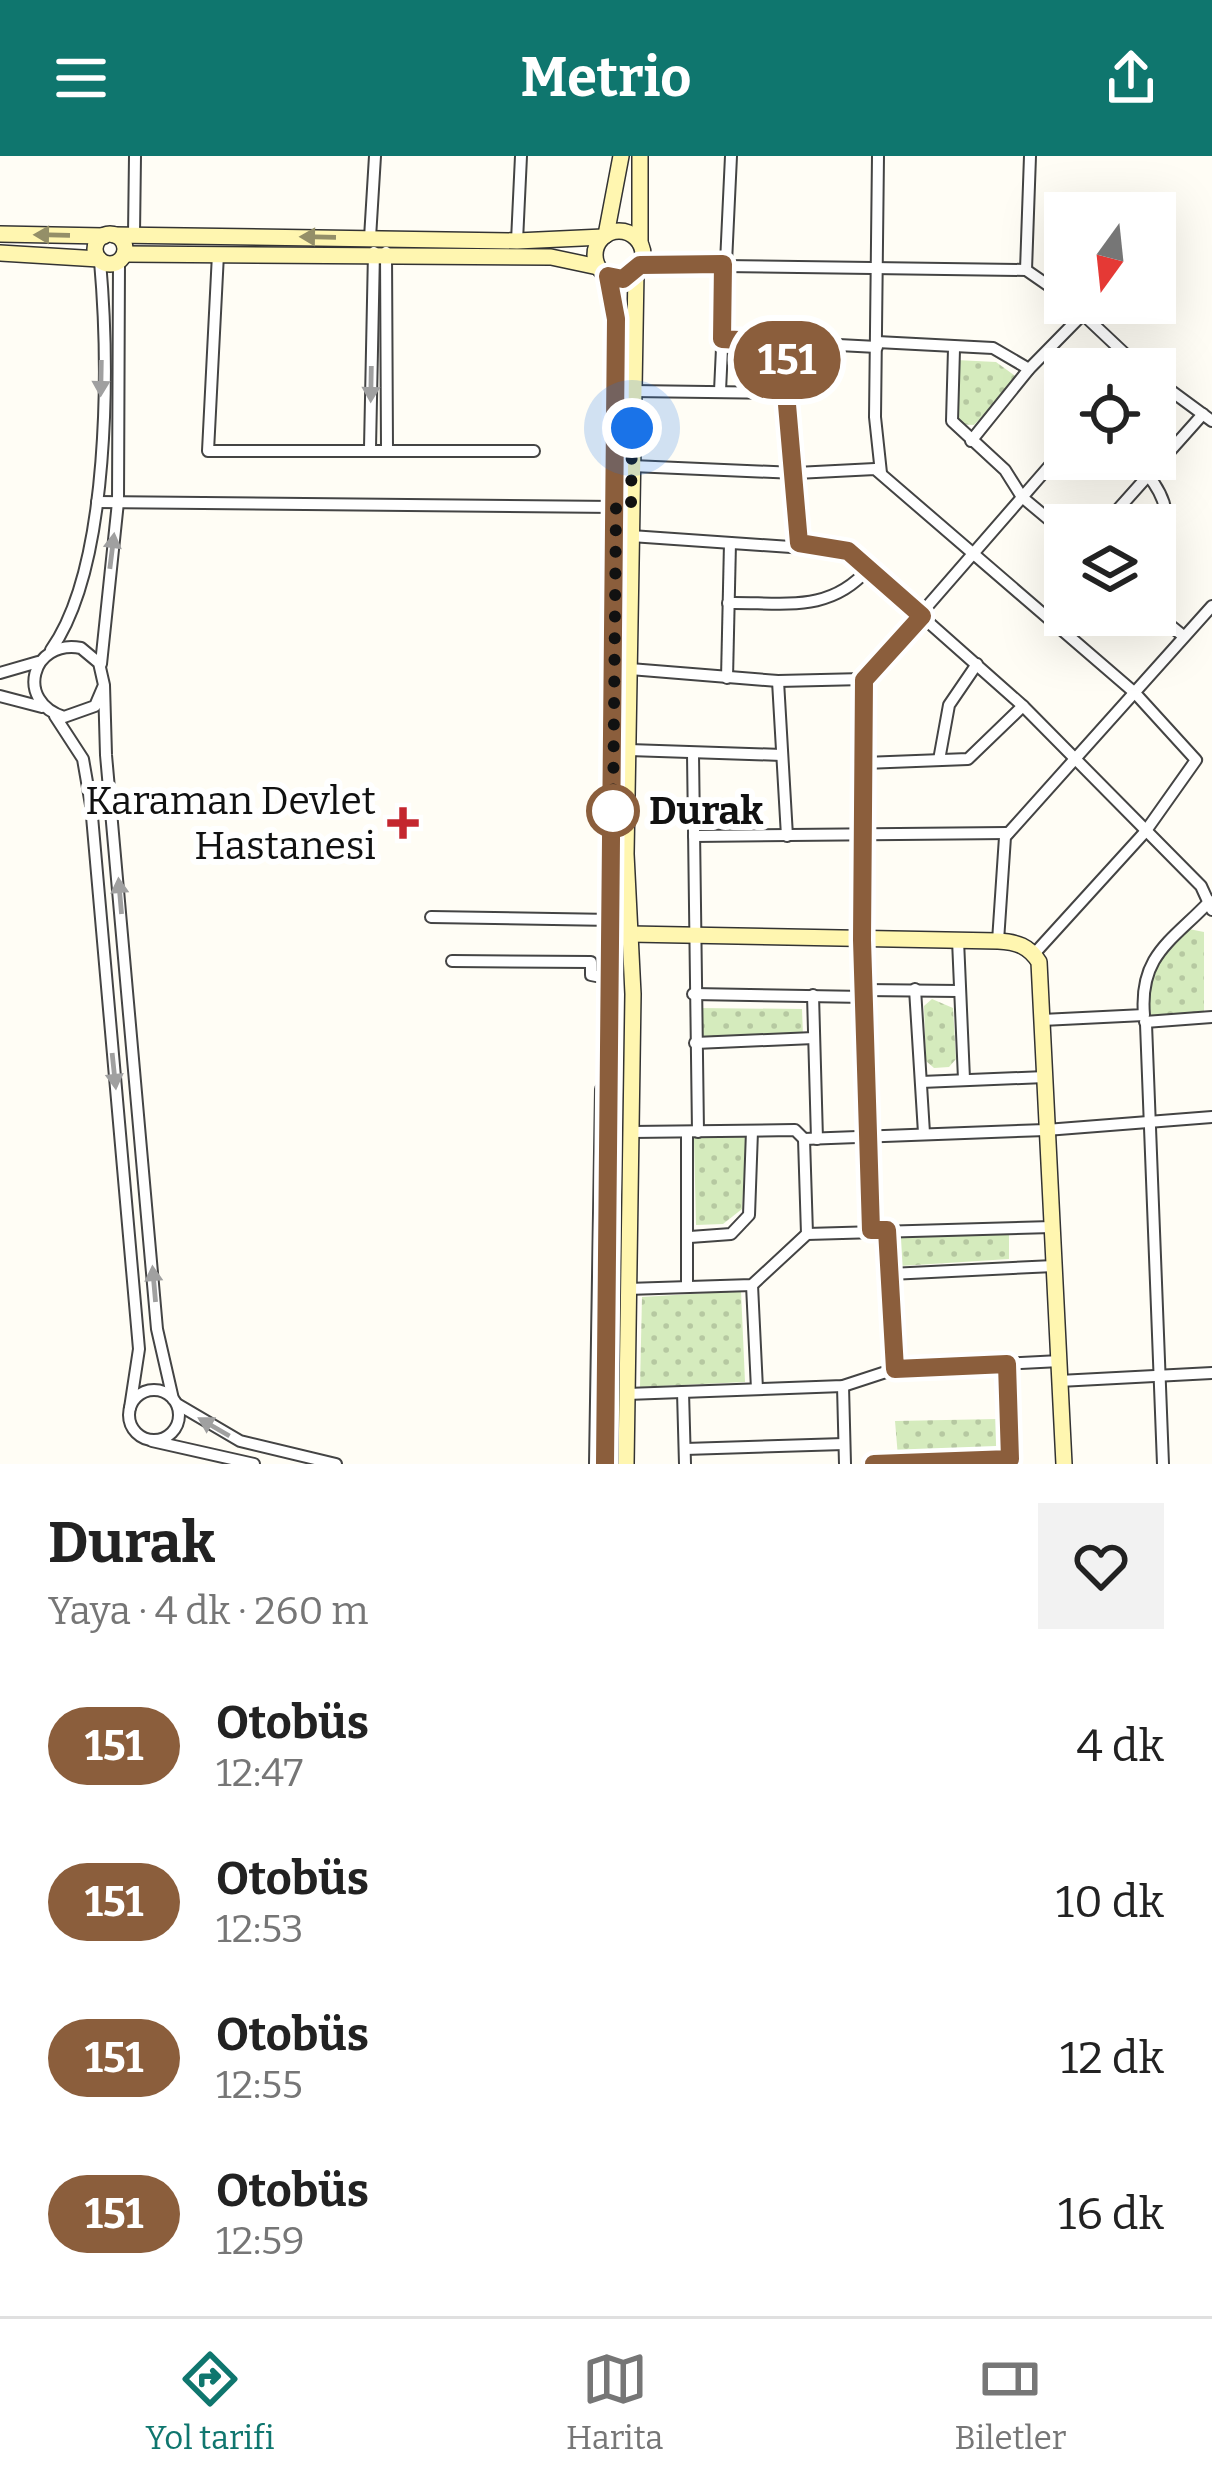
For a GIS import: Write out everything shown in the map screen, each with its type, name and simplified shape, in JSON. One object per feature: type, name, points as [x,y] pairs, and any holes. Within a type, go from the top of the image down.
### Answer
[{"type":"main road","points":[[605,1464],[623,507],[616,319],[596,248],[604,236],[620,156]]},
{"type":"main road","points":[[626,1464],[631,536],[623,507],[632,466],[640,156]]},
{"type":"main road","points":[[0,234],[518,241],[622,231],[640,243]]},
{"type":"main road","points":[[109,235],[122,240],[122,258]]},
{"type":"main road","points":[[99,260],[95,247],[109,235]]},
{"type":"main road","points":[[0,253],[99,260],[218,254],[551,256],[623,279],[638,268]]},
{"type":"main road","points":[[630,934],[998,941],[1018,943],[1034,954],[1042,1020],[1064,1464]]},
{"type":"street","points":[[134,233],[135,156]]},
{"type":"street","points":[[375,156],[387,448]]},
{"type":"street","points":[[518,241],[521,156]]},
{"type":"street","points":[[720,391],[731,156]]},
{"type":"street","points":[[878,156],[876,448],[881,473]]},
{"type":"street","points":[[1026,270],[1030,156]]},
{"type":"street","points":[[218,254],[208,451],[534,451]]},
{"type":"street","points":[[370,448],[380,256]]},
{"type":"street","points":[[122,258],[118,502],[101,668],[158,1329],[179,1417],[172,1432],[149,1439]]},
{"type":"street","points":[[0,674],[38,662],[73,617],[97,502],[99,260]]},
{"type":"street","points":[[638,268],[723,264],[877,272],[1026,270],[1044,283]]},
{"type":"street","points":[[971,441],[1029,369],[1073,324]]},
{"type":"street","points":[[1093,324],[1118,348]]},
{"type":"street","points":[[722,339],[993,348],[1029,369]]},
{"type":"street","points":[[788,343],[786,393],[799,543]]},
{"type":"street","points":[[954,349],[952,421],[1044,514]]},
{"type":"street","points":[[632,391],[786,393]]},
{"type":"street","points":[[1176,395],[1207,418],[1176,447]]},
{"type":"street","points":[[632,466],[796,472],[865,467],[881,473],[1135,693],[1196,760],[1145,832],[1034,954]]},
{"type":"street","points":[[871,1230],[862,940],[864,680],[1044,471]]},
{"type":"street","points":[[1122,504],[1142,480]]},
{"type":"street","points":[[97,502],[623,507]]},
{"type":"street","points":[[631,536],[838,547],[1023,706],[1211,905],[1148,966],[1145,1019],[1163,1464]]},
{"type":"street","points":[[727,678],[730,543]]},
{"type":"street","points":[[728,603],[824,602],[852,587],[868,569]]},
{"type":"street","points":[[998,941],[1008,833],[1212,606]]},
{"type":"street","points":[[1176,630],[1182,635]]},
{"type":"street","points":[[50,651],[81,648],[101,668]]},
{"type":"street","points":[[38,662],[32,685],[83,759],[91,805],[140,1359],[130,1424],[170,1448],[254,1464]]},
{"type":"street","points":[[938,760],[949,705],[977,664]]},
{"type":"street","points":[[630,670],[778,681],[864,680]]},
{"type":"street","points":[[778,681],[787,836]]},
{"type":"street","points":[[0,696],[47,710],[86,713],[104,685]]},
{"type":"street","points":[[864,763],[968,759],[1023,706]]},
{"type":"street","points":[[628,750],[782,755]]},
{"type":"street","points":[[687,1287],[693,1132],[693,754]]},
{"type":"street","points":[[1195,766],[1212,767]]},
{"type":"street","points":[[694,836],[1008,833]]},
{"type":"street","points":[[430,917],[613,920]]},
{"type":"street","points":[[958,940],[964,1079]]},
{"type":"street","points":[[452,961],[591,962],[592,975],[606,978],[595,1464]]},
{"type":"street","points":[[915,989],[924,1133]]},
{"type":"street","points":[[693,994],[959,991]]},
{"type":"street","points":[[807,1234],[813,995]]},
{"type":"street","points":[[1042,1020],[1212,1017]]},
{"type":"street","points":[[694,1043],[814,1038]]},
{"type":"street","points":[[921,1082],[1045,1077]]},
{"type":"street","points":[[631,1132],[795,1130],[811,1139],[1046,1130],[1152,1118],[1212,1117]]},
{"type":"street","points":[[690,1237],[731,1234],[749,1215],[752,1132]]},
{"type":"street","points":[[627,1289],[752,1285],[807,1234],[1052,1226]]},
{"type":"street","points":[[887,1230],[895,1369]]},
{"type":"street","points":[[890,1274],[1054,1267]]},
{"type":"street","points":[[752,1285],[757,1389]]},
{"type":"street","points":[[627,1394],[844,1386],[895,1369],[1060,1361]]},
{"type":"street","points":[[874,1464],[1010,1461],[1007,1364]]},
{"type":"street","points":[[1059,1381],[1212,1373]]},
{"type":"street","points":[[844,1386],[845,1464]]},
{"type":"street","points":[[130,1408],[146,1390],[163,1391],[240,1441],[336,1464]]},
{"type":"street","points":[[683,1392],[686,1464]]},
{"type":"street","points":[[685,1449],[844,1444]]},
{"type":"street","points":[[794,1445],[794,1464]]},
{"type":"green space","points":[[956,360],[996,362],[1018,378],[974,425],[957,424]]},
{"type":"green space","points":[[1189,929],[1204,932],[1204,1012],[1151,1018],[1147,976]]},
{"type":"green space","points":[[932,999],[953,1008],[956,1059],[949,1067],[934,1068],[926,1061],[924,1006]]},
{"type":"green space","points":[[698,1008],[802,1009],[803,1036],[701,1041]]},
{"type":"green space","points":[[746,1137],[742,1209],[723,1224],[696,1225],[694,1138]]},
{"type":"green space","points":[[1009,1232],[1009,1259],[900,1266],[899,1236]]},
{"type":"green space","points":[[741,1291],[745,1382],[640,1387],[642,1297]]},
{"type":"green space","points":[[997,1419],[999,1451],[898,1457],[895,1421]]},
{"type":"bus line","name":"151","points":[[605,1464],[616,507],[616,319],[608,276],[623,279],[640,265],[723,264],[722,339],[788,343],[786,393],[799,543],[848,551],[922,616],[864,680],[862,940],[871,1230],[887,1230],[895,1369],[1007,1364],[1010,1459],[874,1464]]},
{"type":"place","name":"Durak","points":[[613,811]]},
{"type":"place","name":"Karaman Devlet Hastanesi","points":[[403,823]]},
{"type":"route","points":[[613,811],[616,507],[631,507],[632,428]]}]
